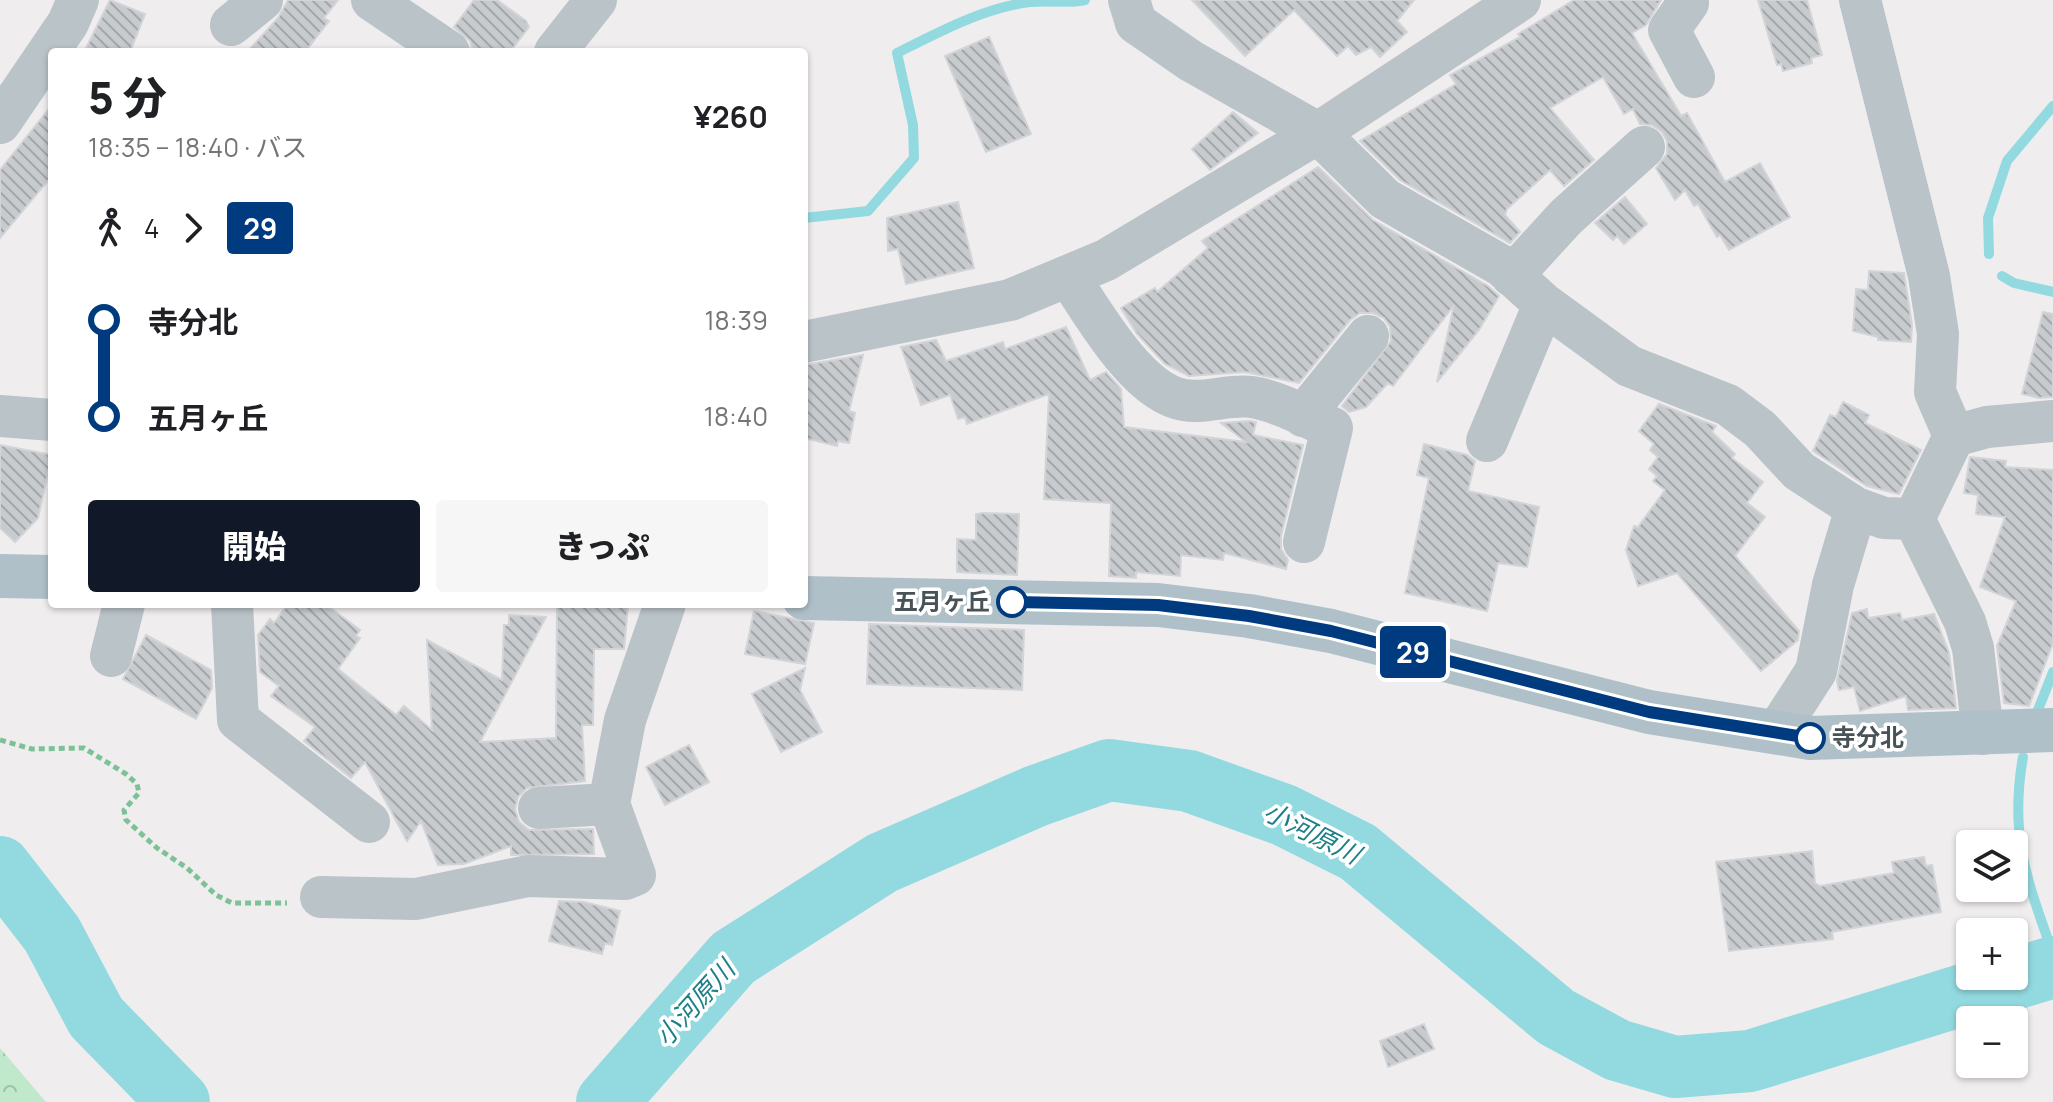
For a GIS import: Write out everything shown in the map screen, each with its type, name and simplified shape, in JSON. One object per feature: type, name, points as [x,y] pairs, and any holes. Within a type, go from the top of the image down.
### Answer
[{"type":"main road","points":[[0,576],[48,577]]},
{"type":"main road","points":[[808,598],[1158,605],[1249,616],[1331,631],[1649,712],[1810,738],[2053,730]]},
{"type":"street","points":[[51,48],[68,23],[78,0]]},
{"type":"street","points":[[372,0],[443,48]]},
{"type":"street","points":[[558,48],[596,0]]},
{"type":"street","points":[[1129,0],[1136,23],[1191,61],[1318,133],[1385,199],[1512,276],[1544,304],[1629,366],[1728,405],[1760,429],[1799,471],[1856,508],[1884,518],[1914,519]]},
{"type":"street","points":[[808,341],[1010,300],[1106,260],[1318,133],[1520,0]]},
{"type":"street","points":[[1686,0],[1688,3],[1669,30],[1694,77]]},
{"type":"street","points":[[1860,0],[1929,276],[1938,334],[1935,392],[1954,436]]},
{"type":"street","points":[[0,123],[48,52]]},
{"type":"street","points":[[1512,276],[1566,217],[1644,147]]},
{"type":"street","points":[[1069,277],[1113,343],[1157,390],[1185,401],[1224,396],[1254,398],[1332,428],[1304,542]]},
{"type":"street","points":[[1487,441],[1544,304]]},
{"type":"street","points":[[1303,416],[1368,336]]},
{"type":"street","points":[[0,416],[48,420]]},
{"type":"street","points":[[1914,519],[1954,436],[1987,427],[2053,421]]},
{"type":"street","points":[[1776,733],[1816,671],[1833,585],[1856,508]]},
{"type":"street","points":[[1914,519],[1965,622],[1973,648],[1983,734]]},
{"type":"street","points":[[111,656],[123,608]]},
{"type":"street","points":[[232,608],[238,720],[369,822]]},
{"type":"street","points":[[321,897],[416,899],[528,876],[625,879],[635,875],[609,804],[625,720],[664,608]]},
{"type":"street","points":[[539,808],[609,804]]},
{"type":"path","points":[[0,740],[32,749],[84,748],[102,758],[137,784],[139,793],[124,810],[126,820],[157,848],[232,903],[259,905],[321,897]]},
{"type":"green space","points":[[0,1048],[46,1102],[0,1102]]},
{"type":"building","points":[[110,0],[145,14],[132,48],[86,48]]},
{"type":"building","points":[[288,0],[338,0],[324,18],[329,21],[308,48],[251,48],[278,18]]},
{"type":"building","points":[[474,0],[497,0],[526,21],[529,27],[513,48],[472,48],[470,41],[454,27]]},
{"type":"building","points":[[1192,0],[1414,0],[1397,21],[1407,32],[1380,57],[1371,47],[1356,55],[1348,46],[1337,56],[1294,10],[1245,56]]},
{"type":"building","points":[[1574,0],[1661,0],[1646,25],[1632,33],[1681,116],[1687,113],[1725,182],[1760,163],[1790,217],[1729,250],[1720,235],[1717,237],[1698,204],[1694,206],[1685,190],[1675,200],[1656,168],[1667,154],[1667,141],[1662,132],[1652,125],[1640,124],[1633,109],[1624,114],[1603,77],[1550,108],[1594,160],[1564,186],[1550,170],[1507,209],[1505,215],[1520,232],[1510,243],[1400,180],[1360,141],[1456,84],[1450,75],[1520,37],[1518,34]]},
{"type":"building","points":[[1758,0],[1807,0],[1822,55],[1811,58],[1812,63],[1783,71],[1781,64],[1777,65]]},
{"type":"building","points":[[989,37],[1031,134],[986,152],[945,56]]},
{"type":"building","points":[[48,110],[48,181],[0,238],[0,170]]},
{"type":"building","points":[[1233,112],[1258,133],[1210,170],[1192,149]]},
{"type":"building","points":[[1318,167],[1373,220],[1488,286],[1499,296],[1479,330],[1437,382],[1454,305],[1393,386],[1388,383],[1366,407],[1349,412],[1342,406],[1391,341],[1390,327],[1384,318],[1373,313],[1360,313],[1350,320],[1299,383],[1245,372],[1189,376],[1165,364],[1137,334],[1121,308],[1155,288],[1157,292],[1208,248],[1202,241]]},
{"type":"building","points":[[1625,197],[1647,224],[1624,244],[1617,236],[1613,240],[1595,223]]},
{"type":"building","points":[[958,202],[974,268],[906,284],[898,249],[888,251],[887,218]]},
{"type":"building","points":[[1869,271],[1904,273],[1912,325],[1911,342],[1878,340],[1878,337],[1853,331],[1856,289],[1868,290]]},
{"type":"building","points":[[2043,312],[2053,314],[2053,397],[2039,398],[2022,394]]},
{"type":"building","points":[[1066,327],[1090,380],[1106,372],[1121,389],[1124,427],[1246,442],[1221,423],[1249,421],[1256,422],[1253,435],[1303,445],[1281,536],[1281,549],[1288,560],[1286,569],[1224,553],[1223,560],[1181,555],[1180,576],[1136,572],[1136,578],[1109,576],[1111,503],[1044,499],[1049,394],[967,424],[965,417],[958,419],[950,395],[921,405],[901,347],[936,340],[946,361],[1003,342],[1005,349]]},
{"type":"building","points":[[863,355],[849,411],[855,413],[849,443],[838,441],[837,446],[808,439],[808,364]]},
{"type":"building","points":[[1843,402],[1869,415],[1865,423],[1921,450],[1899,494],[1867,486],[1813,451],[1830,415],[1836,417]]},
{"type":"building","points":[[1659,404],[1716,426],[1712,432],[1735,454],[1732,458],[1763,482],[1747,503],[1765,517],[1735,556],[1799,631],[1798,640],[1761,671],[1677,573],[1638,586],[1626,550],[1634,526],[1638,527],[1665,490],[1653,481],[1657,476],[1649,469],[1658,457],[1650,450],[1654,444],[1639,431]]},
{"type":"building","points":[[1424,444],[1467,455],[1475,461],[1468,491],[1539,507],[1527,567],[1498,563],[1487,611],[1405,593],[1429,478],[1417,475]]},
{"type":"building","points":[[0,445],[48,454],[48,473],[38,518],[15,542],[0,528]]},
{"type":"building","points":[[1970,457],[2006,461],[2005,467],[2053,470],[2053,643],[2029,706],[2004,703],[1997,646],[2016,601],[1980,587],[2005,517],[1976,514],[1978,495],[1964,493]]},
{"type":"building","points":[[976,514],[1019,514],[1017,575],[957,572],[957,539],[976,540]]},
{"type":"building","points":[[285,608],[330,608],[360,630],[356,636],[360,638],[338,669],[396,715],[404,706],[432,730],[427,640],[502,680],[504,625],[509,625],[509,615],[546,617],[480,742],[556,738],[557,608],[628,608],[624,649],[594,649],[593,725],[582,725],[585,781],[527,788],[518,797],[515,809],[519,822],[529,830],[593,829],[594,854],[511,855],[511,846],[464,864],[438,865],[421,821],[407,841],[365,762],[351,778],[304,741],[315,727],[271,696],[279,686],[260,672],[258,635],[270,619],[274,623]]},
{"type":"building","points":[[1867,609],[1868,618],[1900,613],[1902,620],[1934,614],[1949,653],[1956,708],[1908,710],[1906,696],[1860,711],[1854,687],[1839,690],[1837,681],[1852,613]]},
{"type":"building","points":[[754,611],[814,623],[805,664],[745,654]]},
{"type":"building","points":[[869,624],[1024,630],[1022,690],[867,684]]},
{"type":"building","points":[[146,635],[211,670],[212,688],[196,719],[123,679]]},
{"type":"building","points":[[805,668],[800,690],[822,732],[781,752],[752,694]]},
{"type":"building","points":[[689,745],[709,782],[665,805],[646,767]]},
{"type":"building","points":[[1812,851],[1815,883],[1820,886],[1894,873],[1892,862],[1924,857],[1926,866],[1932,865],[1941,912],[1832,932],[1833,939],[1729,951],[1716,862]]},
{"type":"building","points":[[559,901],[584,902],[620,911],[612,945],[605,943],[602,954],[549,941]]},
{"type":"building","points":[[1424,1024],[1434,1049],[1388,1067],[1380,1041]]},
{"type":"waterway","points":[[808,218],[868,211],[914,158],[913,125],[897,53],[995,10],[1030,2],[1085,0]]},
{"type":"waterway","points":[[1989,254],[1988,218],[2007,161],[2053,106]]},
{"type":"waterway","points":[[2002,276],[2014,283],[2053,292]]},
{"type":"waterway","points":[[2036,715],[2053,672]]},
{"type":"waterway","points":[[2023,757],[2019,785],[2019,835],[2028,880],[2053,954]]},
{"type":"waterway","name":"小河原川","points":[[607,1102],[733,958],[882,863],[1036,796],[1109,770],[1189,781],[1284,815],[1358,852],[1556,1017],[1617,1050],[1675,1067],[1750,1061],[2053,967]]},
{"type":"waterway","name":"小河原川","points":[[0,867],[52,934],[96,1017],[179,1102]]},
{"type":"bus line","name":"29","points":[[1012,602],[1158,605],[1249,616],[1331,631],[1649,712],[1810,738]]},
{"type":"place","name":"五月ヶ丘","points":[[1012,602]]},
{"type":"place","name":"寺分北","points":[[1810,738]]}]
